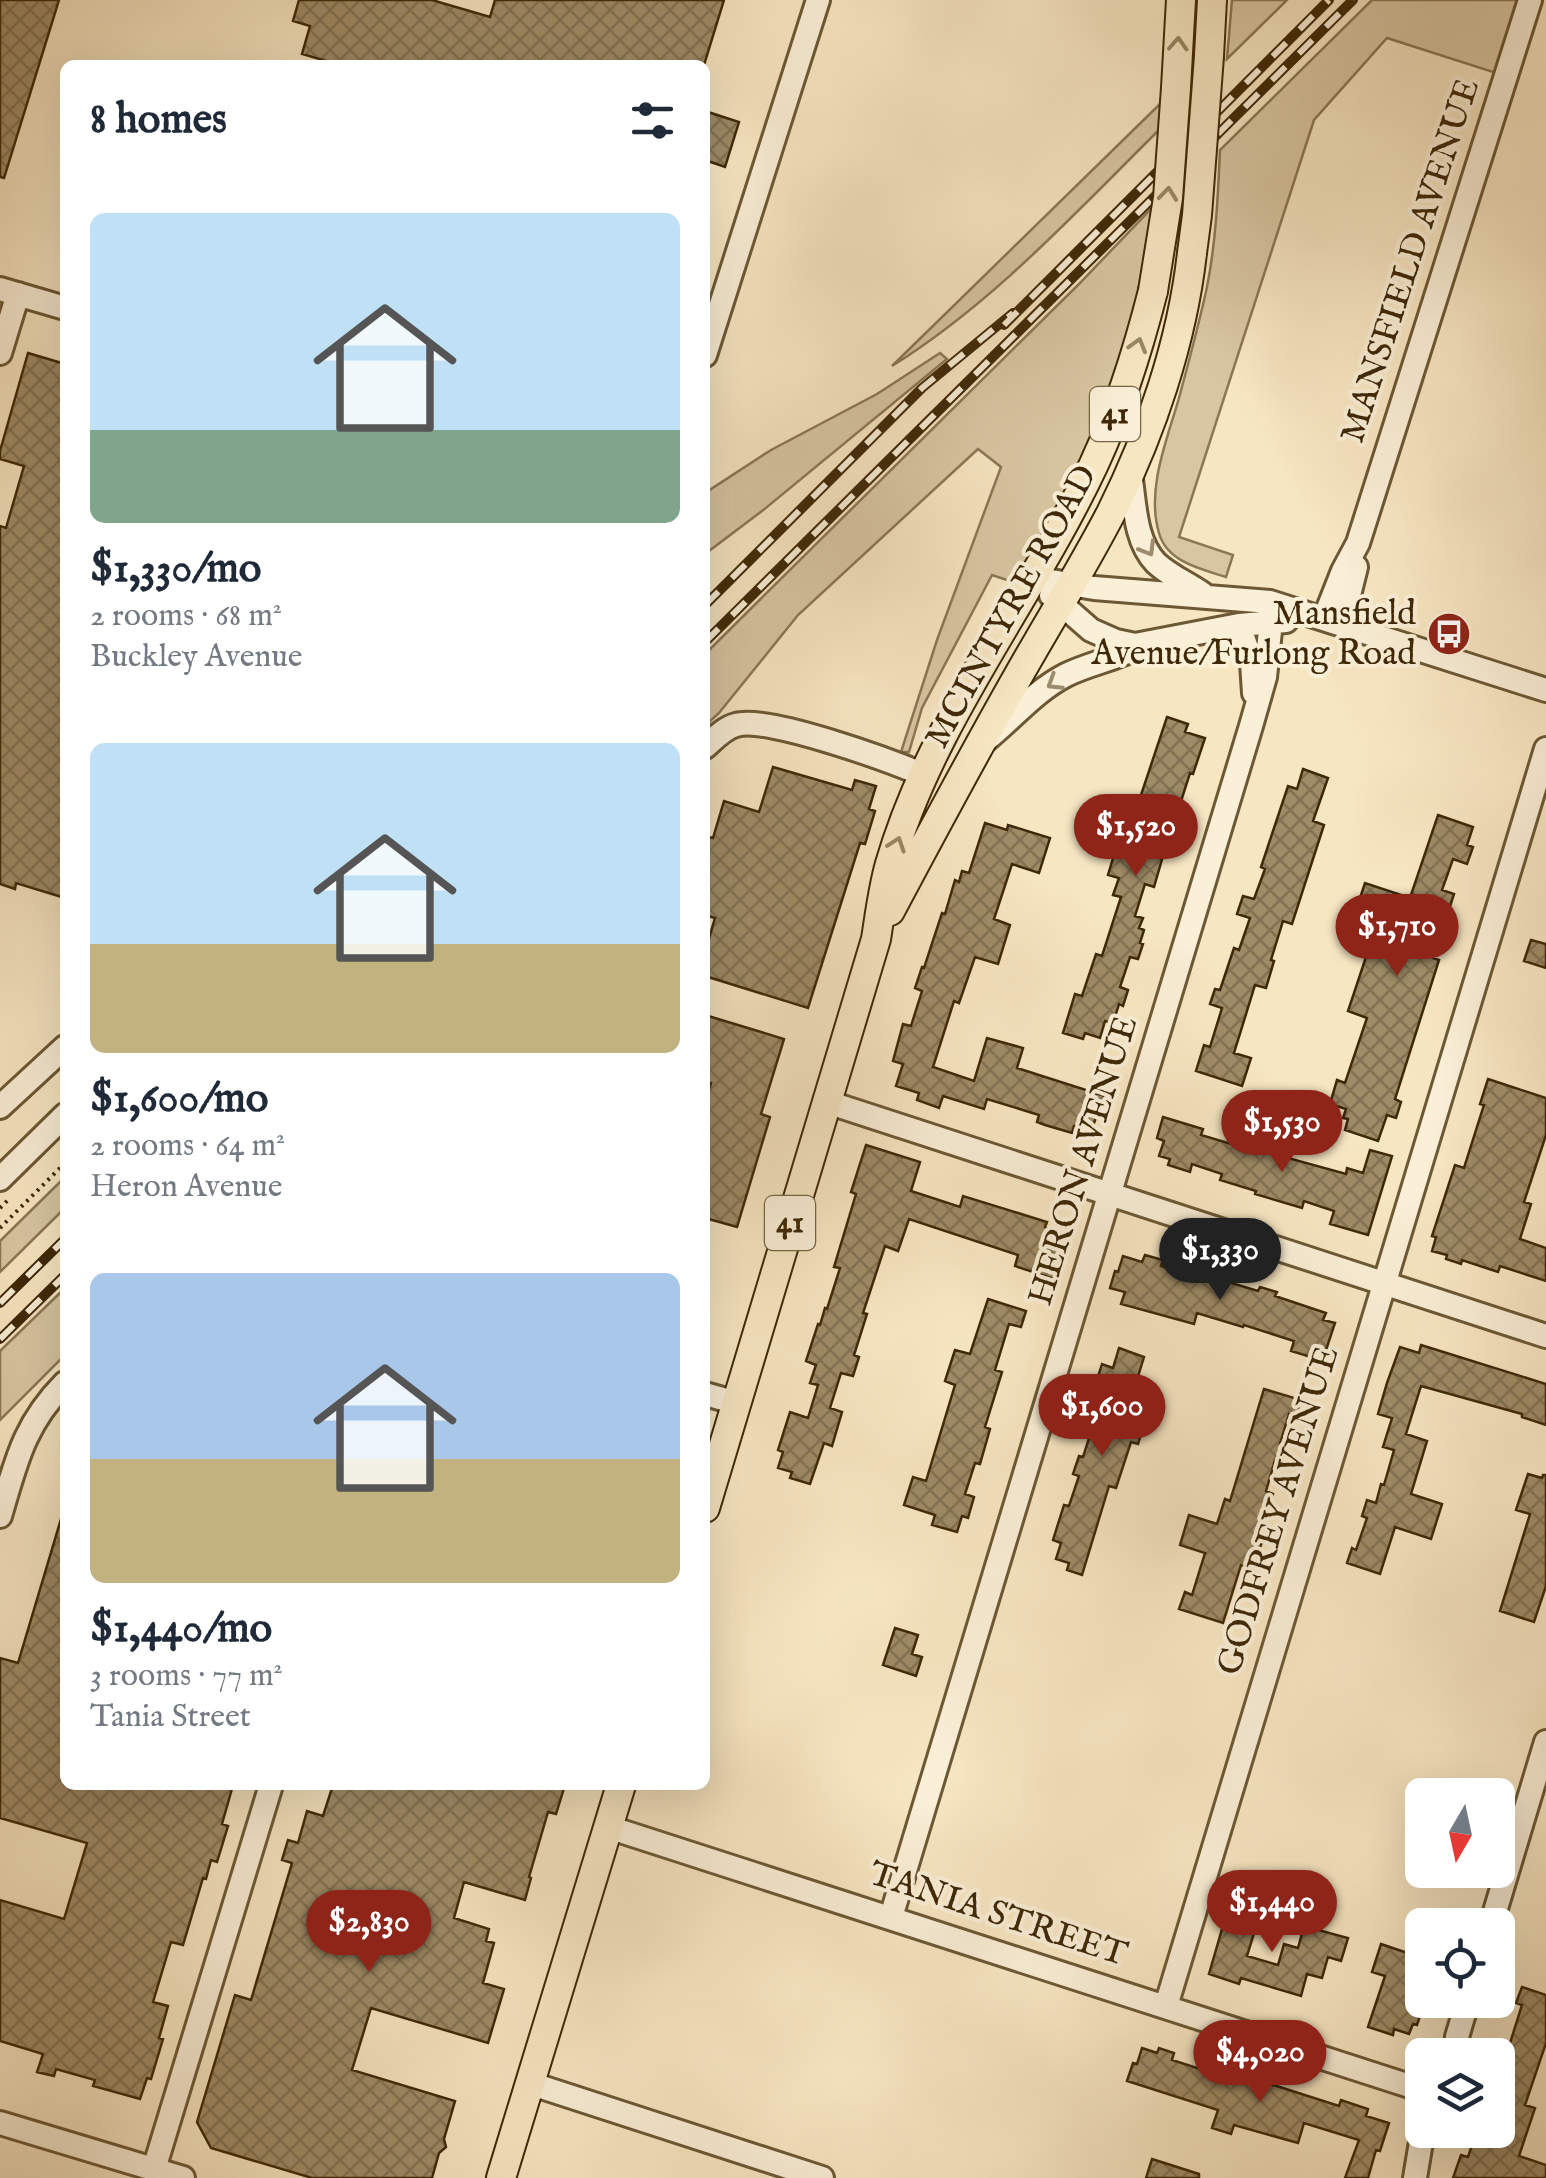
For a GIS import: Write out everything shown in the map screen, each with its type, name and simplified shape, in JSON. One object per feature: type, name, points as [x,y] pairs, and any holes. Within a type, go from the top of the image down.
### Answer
[{"type":"main road","name":"MCINTYRE ROAD","points":[[710,1491],[876,939],[890,866],[924,775],[956,710],[1078,495],[1130,374],[1153,291],[1168,198],[1182,0]]},
{"type":"main road","name":"MCINTYRE ROAD","points":[[876,939],[977,747],[1066,594],[1130,473],[1164,380],[1197,215],[1212,0]]},
{"type":"main road","points":[[501,2178],[619,1790]]},
{"type":"street","points":[[710,338],[818,0]]},
{"type":"street","name":"MANSFIELD AVENUE","points":[[1325,619],[1355,575],[1358,543],[1530,0]]},
{"type":"street","points":[[0,353],[9,291],[60,306]]},
{"type":"street","points":[[1130,473],[1140,534],[1149,554],[1167,572],[1208,598]]},
{"type":"street","points":[[1033,578],[1066,594],[1270,602],[1546,690]]},
{"type":"street","points":[[1066,594],[1098,634],[1116,642],[1144,645]]},
{"type":"street","points":[[977,747],[1058,680],[1144,645],[1239,625],[1325,619]]},
{"type":"street","name":"HERON AVENUE","points":[[891,1916],[1265,678],[1272,622]]},
{"type":"street","name":"HERON AVENUE","points":[[1239,625],[1252,663],[1255,711]]},
{"type":"street","points":[[710,743],[726,729],[752,722],[785,728],[924,775]]},
{"type":"street","name":"GODFREY AVENUE","points":[[1166,2006],[1546,748]]},
{"type":"street","points":[[0,1107],[60,1051]]},
{"type":"street","points":[[827,1102],[1546,1336]]},
{"type":"street","points":[[0,1179],[60,1120]]},
{"type":"street","points":[[0,1516],[28,1431],[60,1387]]},
{"type":"street","points":[[710,1395],[736,1403]]},
{"type":"street","points":[[1496,1908],[1546,1742]]},
{"type":"street","points":[[154,2169],[268,1790]]},
{"type":"street","name":"TANIA STREET","points":[[608,1827],[1405,2084]]},
{"type":"street","points":[[530,2084],[822,2178]]},
{"type":"street","points":[[0,2123],[183,2178]]},
{"type":"street","points":[[1417,2172],[1428,2148]]},
{"type":"path","points":[[0,1228],[60,1168]]},
{"type":"shaded area","points":[[1232,0],[1287,0],[1227,59]]},
{"type":"shaded area","points":[[1372,0],[1519,0],[1496,73],[1387,38],[1314,120],[1179,537],[1233,555],[1226,577],[1186,563],[1169,551],[1159,533],[1155,499],[1160,465],[1207,287],[1215,236],[1220,150]]},
{"type":"shaded area","points":[[1161,103],[1159,130],[1064,225],[964,314],[892,366]]},
{"type":"shaded area","points":[[1152,208],[1129,332],[1097,427],[1016,583],[992,575],[922,708],[909,752],[901,752],[937,640],[1001,467],[978,449],[798,615],[710,721],[710,649]]},
{"type":"shaded area","points":[[940,353],[947,359],[710,550],[710,490],[771,450],[877,394]]},
{"type":"shaded area","points":[[60,1182],[60,1213],[0,1272],[0,1241]]},
{"type":"shaded area","points":[[60,1293],[60,1360],[0,1420],[0,1351]]},
{"type":"building","points":[[0,0],[59,0],[4,178],[0,177]]},
{"type":"building","points":[[299,0],[432,0],[490,17],[495,0],[724,0],[706,60],[323,60],[302,54],[310,26],[293,21]]},
{"type":"building","points":[[710,113],[739,122],[725,167],[710,162]]},
{"type":"building","points":[[28,353],[60,363],[60,896],[16,883],[15,889],[0,884],[0,526],[6,528],[24,466],[0,459]]},
{"type":"building","points":[[1167,717],[1188,724],[1185,732],[1205,738],[1175,820],[1170,818],[1160,847],[1165,849],[1154,887],[1145,884],[1135,916],[1143,918],[1139,928],[1144,930],[1140,943],[1143,944],[1138,959],[1130,957],[1120,987],[1128,990],[1123,1006],[1119,1004],[1113,1023],[1105,1021],[1100,1038],[1085,1033],[1083,1039],[1063,1033],[1075,994],[1082,996],[1096,954],[1102,956],[1121,897],[1113,895],[1119,878],[1108,875],[1114,855],[1124,858]]},
{"type":"building","points":[[773,767],[852,790],[855,780],[876,786],[869,809],[875,811],[865,844],[860,843],[808,1008],[710,978],[710,935],[715,918],[710,916],[710,837],[713,838],[724,801],[759,812]]},
{"type":"building","points":[[1303,769],[1328,778],[1313,821],[1324,825],[1292,924],[1283,921],[1266,988],[1255,985],[1234,1053],[1251,1058],[1242,1086],[1196,1071],[1204,1045],[1210,1047],[1222,1008],[1210,1004],[1215,989],[1220,990],[1234,948],[1239,950],[1250,918],[1237,914],[1243,896],[1254,899],[1288,786],[1297,789]]},
{"type":"building","points":[[1438,815],[1473,827],[1467,845],[1473,847],[1467,864],[1453,859],[1442,890],[1454,894],[1433,958],[1439,960],[1395,1099],[1401,1102],[1396,1118],[1387,1115],[1378,1141],[1345,1130],[1346,1109],[1330,1104],[1337,1080],[1345,1083],[1367,1018],[1348,1011],[1373,936],[1350,928],[1365,883],[1410,898]]},
{"type":"building","points":[[985,823],[1007,830],[1008,825],[1050,838],[1039,873],[1012,864],[994,919],[1010,925],[998,964],[975,957],[959,1003],[954,1001],[933,1067],[974,1081],[987,1038],[1023,1048],[1017,1068],[1108,1097],[1102,1116],[1097,1115],[1091,1131],[1074,1126],[1072,1133],[1045,1125],[1037,1122],[1039,1115],[987,1099],[984,1109],[943,1096],[939,1108],[917,1100],[919,1093],[896,1086],[903,1064],[893,1061],[903,1024],[911,1026],[922,991],[915,988],[922,967],[955,880],[959,882],[962,871],[969,873]]},
{"type":"building","points":[[1531,940],[1546,944],[1546,968],[1524,961]]},
{"type":"building","points":[[710,1017],[784,1039],[761,1114],[770,1117],[737,1227],[710,1219]]},
{"type":"building","points":[[1488,1079],[1546,1098],[1546,1135],[1524,1202],[1531,1204],[1520,1239],[1546,1248],[1546,1281],[1500,1266],[1498,1272],[1462,1260],[1461,1264],[1432,1251],[1436,1237],[1432,1236],[1455,1165],[1464,1168]]},
{"type":"building","points":[[1163,1117],[1203,1129],[1201,1135],[1346,1174],[1347,1168],[1363,1173],[1370,1150],[1392,1156],[1368,1235],[1330,1224],[1334,1211],[1304,1201],[1302,1208],[1255,1194],[1256,1191],[1220,1180],[1222,1174],[1192,1164],[1190,1172],[1168,1165],[1170,1159],[1159,1156],[1164,1141],[1157,1138]]},
{"type":"building","points":[[866,1145],[920,1162],[911,1191],[960,1207],[963,1196],[1047,1222],[1045,1227],[1055,1231],[1050,1247],[1059,1250],[1055,1261],[1060,1263],[1054,1279],[1015,1266],[1018,1255],[909,1219],[898,1251],[885,1246],[863,1313],[867,1314],[854,1355],[859,1357],[853,1376],[841,1373],[830,1408],[842,1412],[832,1446],[824,1443],[810,1484],[790,1478],[792,1472],[778,1468],[783,1452],[778,1450],[790,1412],[808,1418],[818,1385],[810,1383],[816,1365],[806,1361],[840,1268],[834,1267]]},
{"type":"building","points":[[1145,1255],[1163,1260],[1161,1266],[1192,1276],[1194,1269],[1258,1291],[1260,1287],[1326,1313],[1323,1320],[1335,1323],[1326,1350],[1317,1348],[1314,1358],[1291,1351],[1294,1341],[1244,1325],[1197,1313],[1194,1324],[1121,1304],[1125,1292],[1110,1288],[1115,1271],[1118,1272],[1123,1256],[1142,1262]]},
{"type":"building","points":[[988,1299],[1026,1311],[1021,1327],[1009,1324],[995,1370],[1002,1372],[985,1427],[990,1429],[980,1464],[975,1463],[965,1494],[974,1497],[968,1518],[962,1516],[957,1532],[932,1525],[935,1515],[904,1505],[913,1477],[926,1481],[955,1385],[945,1381],[955,1350],[970,1354]]},
{"type":"building","points":[[1421,1345],[1546,1384],[1546,1425],[1522,1414],[1421,1386],[1406,1434],[1427,1441],[1411,1494],[1442,1504],[1431,1539],[1395,1527],[1380,1574],[1347,1563],[1367,1518],[1362,1516],[1367,1500],[1376,1503],[1394,1450],[1383,1447],[1392,1418],[1378,1414],[1387,1383],[1400,1347],[1419,1353]]},
{"type":"building","points":[[1119,1348],[1144,1357],[1131,1399],[1143,1403],[1138,1416],[1146,1418],[1138,1444],[1131,1442],[1116,1488],[1109,1486],[1082,1575],[1067,1570],[1069,1563],[1056,1559],[1061,1543],[1053,1540],[1064,1505],[1069,1506],[1079,1476],[1073,1474],[1079,1456],[1083,1457],[1107,1383],[1097,1380],[1102,1364],[1113,1368]]},
{"type":"building","points":[[1264,1389],[1301,1400],[1296,1416],[1289,1414],[1280,1444],[1287,1446],[1282,1463],[1275,1460],[1266,1491],[1273,1494],[1253,1569],[1241,1565],[1223,1623],[1179,1609],[1185,1592],[1192,1595],[1205,1553],[1180,1545],[1189,1515],[1217,1524],[1225,1499],[1230,1501]]},
{"type":"building","points":[[1528,1474],[1542,1478],[1546,1475],[1546,1586],[1534,1622],[1500,1611],[1530,1514],[1516,1510]]},
{"type":"building","points":[[60,1522],[60,1790],[232,1790],[222,1824],[228,1826],[217,1862],[211,1860],[206,1879],[203,1878],[183,1945],[171,1942],[153,2002],[168,2006],[151,2079],[147,2078],[140,2099],[93,2086],[95,2080],[56,2069],[54,2076],[37,2072],[43,2054],[0,2041],[0,1900],[64,1919],[87,1843],[0,1818],[0,1658],[18,1663]]},
{"type":"building","points":[[895,1628],[918,1635],[912,1654],[922,1657],[916,1676],[883,1665]]},
{"type":"building","points":[[331,1790],[563,1790],[556,1814],[548,1812],[525,1900],[464,1882],[454,1918],[489,1929],[486,1941],[494,1943],[483,1983],[504,1989],[488,2043],[371,2008],[352,2070],[455,2101],[444,2139],[446,2147],[439,2153],[432,2178],[312,2178],[211,2148],[197,2122],[235,1995],[251,2000],[292,1863],[282,1860],[288,1840],[298,1843],[307,1811],[323,1816]]},
{"type":"building","points":[[1229,1905],[1260,1914],[1247,1956],[1278,1965],[1284,1944],[1298,1948],[1304,1926],[1348,1938],[1341,1961],[1328,1957],[1322,1978],[1307,1974],[1301,1996],[1241,1978],[1239,1984],[1209,1974]]},
{"type":"building","points":[[1381,1944],[1405,1952],[1405,2018],[1419,2018],[1409,2034],[1394,2029],[1393,2035],[1368,2027],[1385,1976],[1372,1972]]},
{"type":"building","points":[[1522,1987],[1546,1995],[1546,2043],[1525,2105],[1535,2108],[1519,2156],[1546,2165],[1546,2178],[1453,2178],[1461,2155],[1468,2157],[1471,2148],[1515,2148],[1515,2038],[1512,2038],[1522,2005],[1516,2003]]},
{"type":"building","points":[[1142,2048],[1174,2053],[1172,2060],[1203,2070],[1205,2063],[1339,2106],[1341,2100],[1368,2109],[1366,2116],[1389,2123],[1368,2178],[1345,2178],[1359,2140],[1304,2123],[1298,2143],[1234,2125],[1231,2134],[1212,2128],[1218,2110],[1127,2081]]},
{"type":"building","points":[[1152,2159],[1199,2174],[1199,2178],[1146,2178]]},
{"type":"railway","points":[[1004,325],[1329,0]]},
{"type":"railway","points":[[710,637],[1353,0]]},
{"type":"railway","points":[[710,600],[922,388],[1013,313]]},
{"type":"railway","points":[[0,1303],[60,1244]]},
{"type":"railway","points":[[0,1339],[60,1280]]},
{"type":"place","name":"Mansfield Avenue/Furlong Road","points":[[1449,634]]}]
